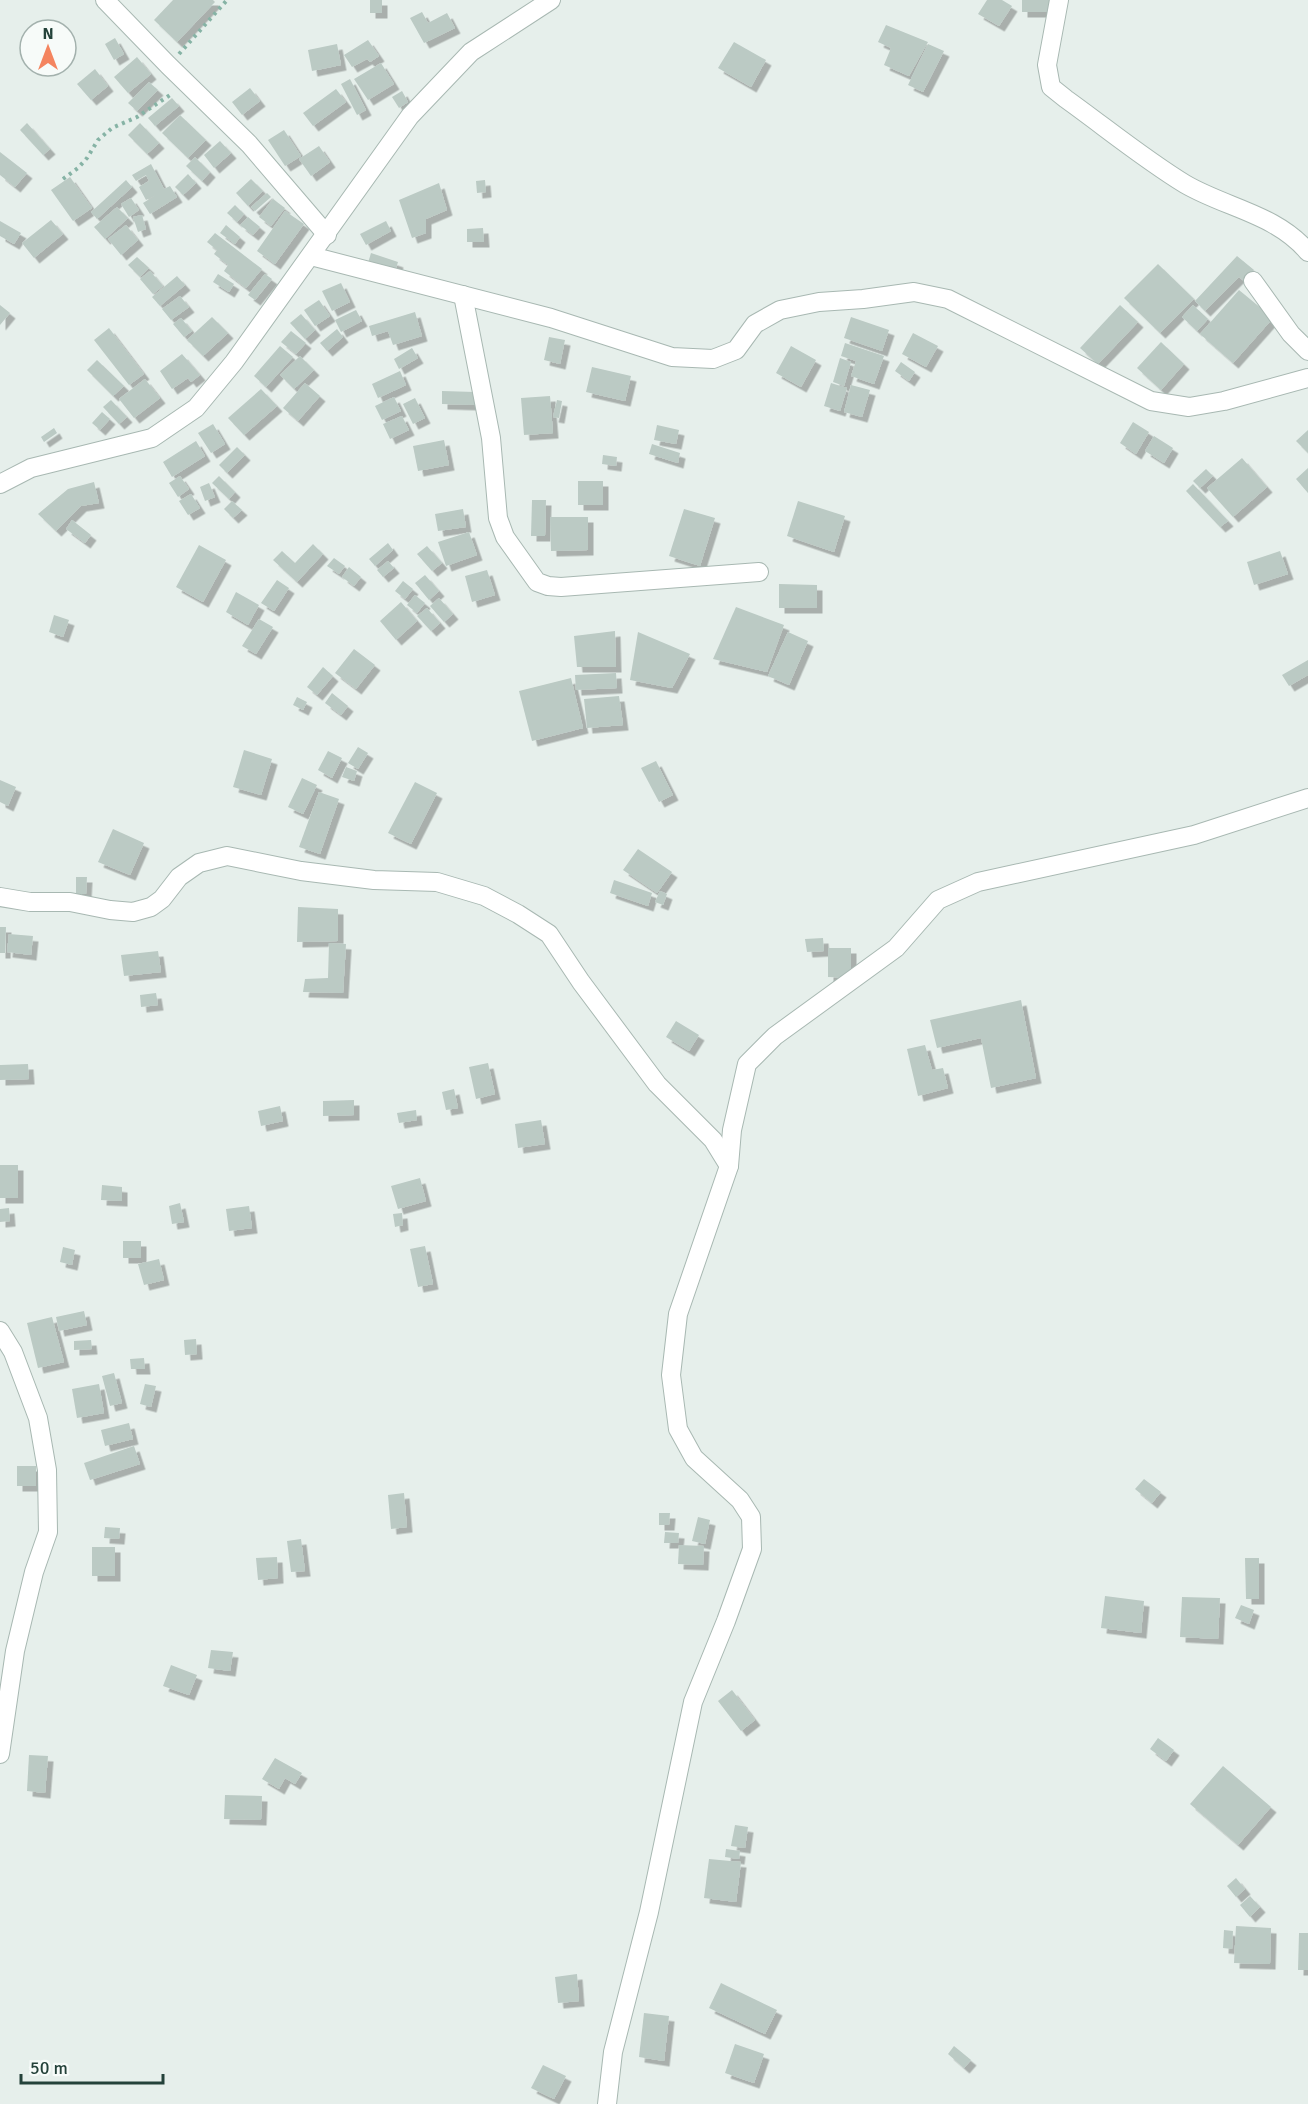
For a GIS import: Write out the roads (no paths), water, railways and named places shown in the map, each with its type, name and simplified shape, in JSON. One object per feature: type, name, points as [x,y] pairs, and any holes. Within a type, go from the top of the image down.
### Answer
[{"type":"street","points":[[105,0],[249,144],[327,235]]},
{"type":"street","points":[[0,484],[31,468],[152,438],[196,408],[234,362],[410,116],[471,52],[551,0]]},
{"type":"street","points":[[1059,0],[1047,65],[1051,87],[1187,185],[1269,220],[1298,240],[1308,252]]},
{"type":"street","points":[[311,256],[550,318],[672,357],[713,359],[736,350],[755,324],[780,310],[819,302],[914,292],[948,299],[1151,401],[1189,407],[1224,401],[1308,378]]},
{"type":"street","points":[[1253,280],[1291,334],[1308,351]]},
{"type":"street","points":[[463,295],[491,438],[498,518],[505,537],[537,582],[561,587],[759,572]]},
{"type":"street","points":[[607,2104],[613,2052],[649,1912],[693,1702],[752,1549],[751,1517],[740,1500],[694,1458],[678,1429],[671,1375],[678,1314],[729,1166],[732,1130],[747,1064],[776,1036],[896,948],[938,900],[978,882],[1194,835],[1308,798]]},
{"type":"street","points":[[0,897],[30,902],[70,902],[133,912],[151,907],[162,899],[179,877],[200,863],[227,856],[301,871],[374,880],[437,882],[484,896],[549,934],[581,982],[657,1084],[713,1140],[729,1166]]},
{"type":"street","points":[[0,1331],[13,1352],[38,1418],[47,1470],[48,1532],[34,1572],[15,1651],[0,1754]]}]
